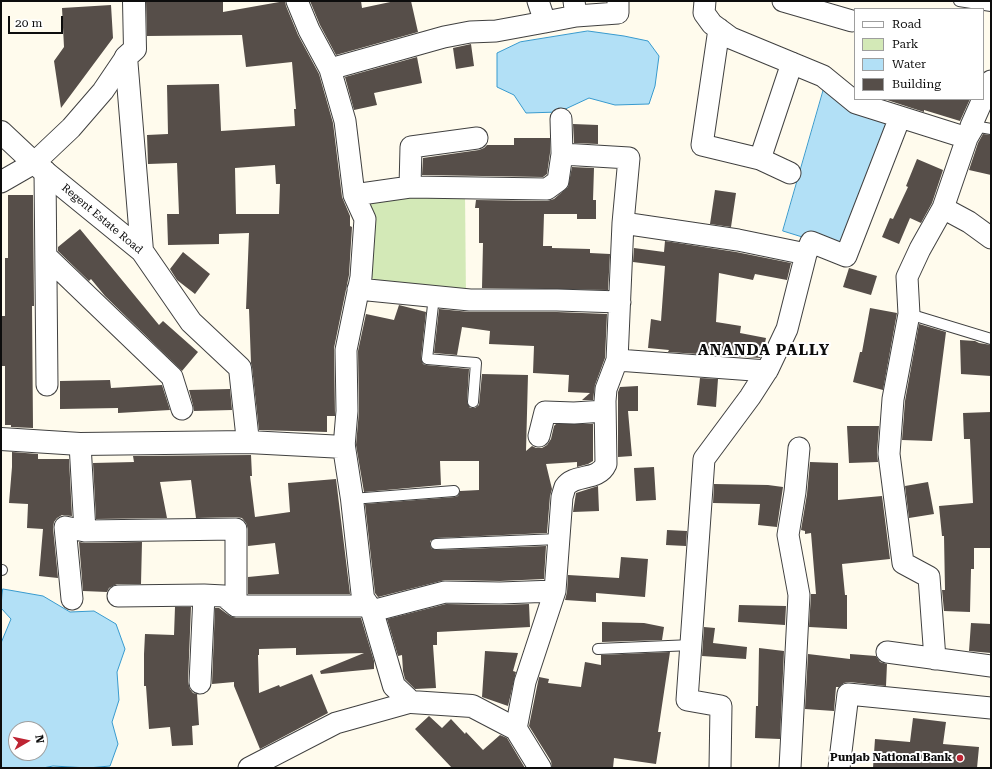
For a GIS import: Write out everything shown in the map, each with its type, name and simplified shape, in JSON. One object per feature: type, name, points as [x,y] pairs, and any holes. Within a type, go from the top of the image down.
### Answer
[{"type":"street","points":[[1,182],[40,167],[103,91],[126,57],[135,49],[134,1]]},
{"type":"street","points":[[297,1],[308,30],[330,69],[345,121],[354,194],[365,219],[360,277],[346,350],[347,411],[344,447],[352,499],[363,598],[370,609],[394,686],[411,702]]},
{"type":"street","points":[[538,1],[545,22]]},
{"type":"street","points":[[330,69],[444,37],[470,32],[496,31],[545,22],[575,8],[618,13],[618,1]]},
{"type":"street","points":[[705,1],[704,13],[712,24],[732,38],[823,76],[856,103],[900,117],[978,131]]},
{"type":"street","points":[[783,1],[852,21]]},
{"type":"street","points":[[719,29],[702,145],[760,159],[790,173]]},
{"type":"street","points":[[126,57],[142,251]]},
{"type":"street","points":[[760,159],[792,63]]},
{"type":"street","points":[[984,97],[991,80]]},
{"type":"street","points":[[978,131],[971,126],[983,100]]},
{"type":"street","points":[[720,768],[721,706],[687,700],[704,459],[768,371],[787,329],[806,254],[811,242],[846,256],[900,117]]},
{"type":"street","points":[[354,194],[410,187],[547,189],[558,181],[562,154],[562,119]]},
{"type":"street","points":[[935,659],[929,577],[903,563],[889,454],[893,398],[909,314],[907,277],[920,249],[943,208],[978,131]]},
{"type":"street","name":"Regent Estate Road","points":[[1,132],[40,167],[142,251],[190,322],[240,368],[248,442]]},
{"type":"street","points":[[410,187],[411,147],[477,138]]},
{"type":"street","points":[[516,729],[525,682],[555,591],[562,497],[565,488],[570,482],[599,473],[603,470],[606,464],[606,389],[617,360],[623,223],[629,158],[562,154]]},
{"type":"street","points":[[40,167],[46,256],[47,385]]},
{"type":"street","points":[[943,208],[968,222],[991,238]]},
{"type":"street","points":[[623,223],[738,240],[806,254]]},
{"type":"street","points":[[46,256],[172,376],[182,409]]},
{"type":"street","points":[[358,290],[470,300],[620,302]]},
{"type":"street","points":[[617,360],[768,371]]},
{"type":"street","points":[[539,436],[545,412],[574,413],[605,411]]},
{"type":"street","points":[[1,439],[80,444],[248,442],[344,447]]},
{"type":"street","points":[[80,444],[85,531]]},
{"type":"street","points":[[790,768],[799,595],[788,535],[795,492],[799,448]]},
{"type":"street","points":[[72,599],[65,527],[85,531],[236,529],[236,606]]},
{"type":"street","points":[[118,596],[224,596],[236,606],[370,609],[445,592],[500,593],[555,591]]},
{"type":"street","points":[[200,683],[204,595]]},
{"type":"street","points":[[887,652],[991,666]]},
{"type":"street","points":[[839,768],[848,694],[991,708]]},
{"type":"street","points":[[248,768],[336,723],[411,702],[472,706],[516,729],[540,768]]},
{"type":"lane","points":[[959,1],[991,6]]},
{"type":"lane","points":[[434,296],[427,359],[476,363],[473,402]]},
{"type":"lane","points":[[909,314],[991,339]]},
{"type":"lane","points":[[352,499],[454,491]]},
{"type":"lane","points":[[436,544],[559,539]]},
{"type":"lane","points":[[598,649],[692,645]]},
{"type":"green space","points":[[465,192],[466,300],[365,287],[365,200]]},
{"type":"water","points":[[588,31],[648,41],[659,56],[655,86],[649,104],[615,105],[589,98],[559,112],[526,113],[514,95],[497,87],[497,53],[520,42]]},
{"type":"water","points":[[825,85],[893,120],[844,250],[783,231]]},
{"type":"water","points":[[3,589],[43,596],[70,612],[94,611],[116,624],[125,649],[117,672],[119,700],[112,722],[118,744],[110,766],[88,768],[53,766],[43,768],[1,768],[1,643],[11,619],[1,608]]},
{"type":"building","points":[[146,1],[223,1],[223,12],[285,1],[298,35],[319,74],[333,123],[342,197],[350,216],[350,226],[352,227],[349,275],[334,348],[335,416],[327,416],[327,432],[259,430],[251,363],[249,309],[246,309],[249,233],[219,234],[219,244],[168,245],[167,214],[179,214],[177,163],[148,164],[147,135],[168,134],[167,85],[219,84],[221,131],[295,126],[294,109],[296,109],[292,62],[246,67],[242,35],[147,36]],"holes":[[[275,165],[276,184],[280,184],[279,214],[236,214],[235,168]]]},
{"type":"building","points":[[310,1],[361,1],[362,8],[395,1],[411,1],[418,32],[336,55],[320,25]]},
{"type":"building","points":[[111,5],[113,38],[61,108],[54,61],[64,47],[62,8]]},
{"type":"building","points":[[471,44],[474,66],[456,69],[453,48]]},
{"type":"building","points":[[417,57],[422,83],[374,93],[377,105],[354,110],[345,77]]},
{"type":"building","points":[[887,100],[970,100],[960,121],[924,110],[924,112]]},
{"type":"building","points":[[573,124],[598,125],[598,144],[574,143]]},
{"type":"building","points":[[983,134],[991,135],[991,175],[969,170],[978,143]]},
{"type":"building","points":[[514,138],[550,138],[550,153],[547,174],[543,177],[422,175],[423,158],[479,150],[487,145],[514,145]]},
{"type":"building","points":[[917,159],[943,170],[932,203],[921,223],[910,218],[899,244],[882,237],[890,218],[893,219],[908,187],[906,186]]},
{"type":"building","points":[[572,167],[594,168],[593,200],[596,200],[596,219],[577,219],[577,214],[544,214],[543,246],[552,246],[552,248],[590,249],[590,253],[610,254],[608,290],[482,288],[483,243],[479,243],[479,208],[475,208],[476,200],[547,201],[554,199],[568,187]]},
{"type":"building","points":[[715,190],[736,193],[731,227],[710,224]]},
{"type":"building","points":[[8,195],[33,195],[33,428],[11,427],[11,425],[5,425],[5,366],[2,366],[2,316],[5,316],[5,258],[8,258]]},
{"type":"building","points":[[80,229],[159,325],[163,321],[198,352],[182,371],[105,296],[91,279],[89,281],[58,251],[58,247]]},
{"type":"building","points":[[665,241],[736,252],[791,263],[787,280],[755,274],[753,280],[719,273],[716,322],[741,326],[740,333],[766,338],[763,353],[760,358],[668,352],[669,350],[648,348],[651,319],[661,321],[665,266],[633,262],[634,248],[664,252]]},
{"type":"building","points":[[183,252],[210,274],[195,294],[177,280],[170,269]]},
{"type":"building","points":[[849,268],[877,276],[871,295],[843,287]]},
{"type":"building","points":[[399,305],[426,312],[421,358],[423,364],[469,369],[467,402],[470,408],[475,408],[479,405],[482,374],[528,375],[526,451],[532,446],[542,448],[547,445],[551,439],[554,426],[556,424],[593,424],[593,461],[577,467],[577,462],[546,464],[552,489],[547,533],[436,538],[430,541],[431,548],[436,550],[546,546],[544,579],[500,581],[445,580],[378,597],[375,593],[365,504],[455,497],[458,496],[460,491],[479,490],[479,461],[440,461],[441,485],[364,492],[356,445],[359,411],[358,351],[366,314],[394,320]]},
{"type":"building","points":[[870,308],[897,313],[883,390],[853,382],[860,352],[862,352]]},
{"type":"building","points":[[439,309],[470,312],[557,312],[607,314],[605,358],[595,385],[593,400],[582,400],[590,393],[568,392],[569,375],[533,373],[534,346],[489,344],[490,331],[462,327],[457,355],[434,353]]},
{"type":"building","points":[[919,324],[946,332],[932,441],[902,440],[905,401]]},
{"type":"building","points":[[960,340],[975,341],[991,345],[991,376],[961,374]]},
{"type":"building","points":[[700,378],[718,379],[716,407],[697,405]]},
{"type":"building","points":[[110,380],[111,388],[162,385],[170,410],[118,413],[118,408],[60,409],[60,381]]},
{"type":"building","points":[[638,386],[638,411],[628,411],[632,456],[618,457],[618,392],[620,387]]},
{"type":"building","points":[[230,389],[232,410],[194,411],[189,390]]},
{"type":"building","points":[[991,412],[991,548],[974,548],[974,569],[971,569],[970,612],[944,611],[942,590],[945,590],[944,536],[942,536],[939,506],[973,503],[970,439],[964,439],[963,413]]},
{"type":"building","points":[[847,426],[879,426],[877,453],[878,462],[849,463]]},
{"type":"building","points":[[12,452],[38,454],[38,459],[69,459],[72,516],[62,515],[57,518],[54,522],[53,528],[58,578],[39,576],[43,529],[27,528],[28,504],[9,503]]},
{"type":"building","points":[[251,455],[252,476],[250,476],[255,517],[290,512],[288,483],[336,479],[350,594],[248,594],[248,577],[279,574],[275,543],[248,546],[248,529],[242,518],[196,518],[191,480],[160,482],[167,518],[96,519],[93,463],[134,462],[133,456]]},
{"type":"building","points":[[810,462],[838,463],[838,500],[882,496],[890,559],[842,564],[845,595],[847,595],[847,629],[809,627],[811,594],[816,594],[811,533],[805,534],[805,531],[801,530],[807,494]]},
{"type":"building","points":[[654,467],[656,500],[636,501],[634,468]]},
{"type":"building","points":[[928,482],[934,514],[909,518],[905,486]]},
{"type":"building","points":[[714,484],[768,485],[783,487],[777,527],[758,525],[760,504],[713,503]]},
{"type":"building","points":[[598,486],[599,511],[573,512],[576,493]]},
{"type":"building","points":[[667,530],[687,531],[686,546],[666,545]]},
{"type":"building","points":[[79,542],[142,542],[141,584],[117,584],[109,588],[107,592],[83,591]]},
{"type":"building","points":[[621,557],[648,559],[645,597],[596,593],[596,602],[565,600],[568,575],[619,578]]},
{"type":"building","points":[[446,604],[529,604],[530,627],[437,632],[437,645],[433,645],[436,688],[415,689],[405,679],[402,655],[398,656],[387,619]]},
{"type":"building","points":[[739,605],[786,606],[785,625],[738,622]]},
{"type":"building","points":[[175,607],[191,607],[188,682],[193,693],[197,694],[199,725],[192,726],[193,745],[172,746],[170,727],[149,729],[146,686],[144,686],[145,634],[174,635]]},
{"type":"building","points":[[215,608],[219,608],[230,616],[236,618],[361,618],[374,661],[374,669],[321,674],[320,671],[364,653],[296,655],[296,648],[259,649],[259,693],[279,685],[280,687],[312,674],[328,713],[260,749],[234,686],[234,682],[212,684]]},
{"type":"building","points":[[602,622],[644,623],[664,627],[662,640],[602,642]]},
{"type":"building","points":[[971,623],[991,624],[991,653],[969,651]]},
{"type":"building","points":[[704,627],[715,628],[713,643],[747,647],[746,659],[702,656]]},
{"type":"building","points":[[759,648],[784,651],[780,739],[755,738],[756,706],[758,706]]},
{"type":"building","points":[[485,651],[518,653],[513,671],[516,672],[508,706],[482,697]]},
{"type":"building","points":[[670,652],[658,732],[661,732],[656,764],[614,758],[613,768],[552,768],[551,761],[529,726],[539,677],[549,679],[548,683],[581,687],[585,662],[601,665],[601,655]]},
{"type":"building","points":[[808,654],[850,659],[850,654],[876,656],[880,662],[887,664],[886,686],[849,682],[844,683],[839,687],[836,687],[834,711],[805,709]]},
{"type":"building","points":[[429,716],[442,728],[451,719],[483,750],[500,735],[507,738],[525,768],[452,768],[415,729]]},
{"type":"building","points":[[913,718],[946,722],[943,744],[979,747],[977,768],[873,768],[875,739],[910,742]]},
{"type":"place","name":"Punjab National Bank","points":[[960,758]]},
{"type":"district","name":"ANANDA PALLY","points":[[764,351]]}]
